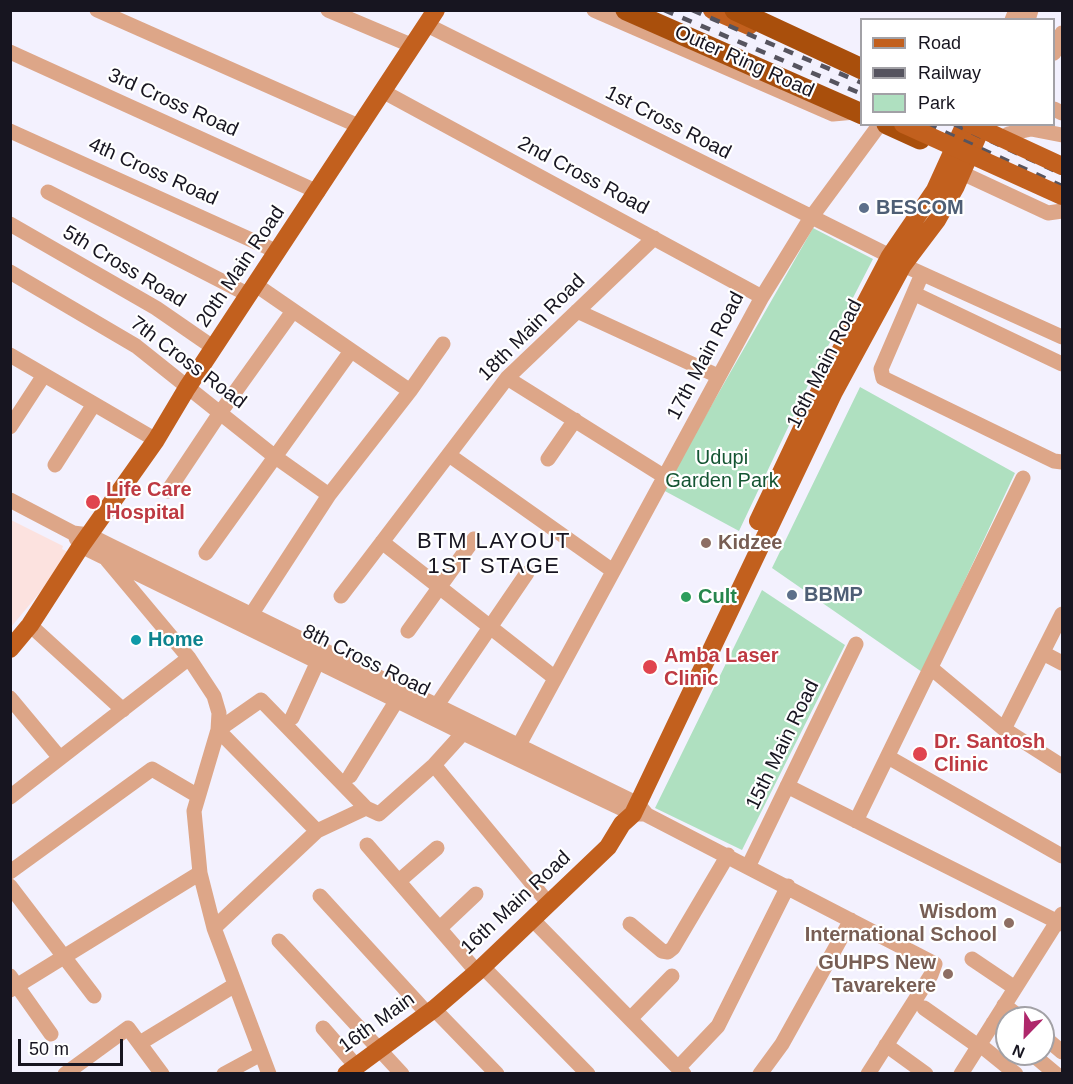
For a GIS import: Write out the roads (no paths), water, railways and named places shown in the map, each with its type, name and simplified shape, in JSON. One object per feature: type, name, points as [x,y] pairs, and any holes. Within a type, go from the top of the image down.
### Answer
[{"type":"highway","name":"Outer Ring Road","points":[[626,10],[860,111]]},
{"type":"highway","points":[[735,10],[860,69]]},
{"type":"highway","points":[[891,126],[960,162],[1060,209]]},
{"type":"highway","points":[[989,126],[1062,159]]},
{"type":"main road","points":[[641,10],[860,111]]},
{"type":"main road","points":[[712,10],[860,75]]},
{"type":"main road","name":"20th Main Road","points":[[10,649],[30,625],[81,538],[156,440],[187,388],[431,18]]},
{"type":"main road","points":[[907,126],[1060,209]]},
{"type":"main road","name":"16th Main Road","points":[[960,162],[965,126]]},
{"type":"main road","points":[[975,126],[1062,166]]},
{"type":"main road","name":"16th Main Road","points":[[430,1011],[479,969],[608,847],[632,811],[822,386],[921,214],[984,126]]},
{"type":"main road","name":"16th Main","points":[[351,1070],[430,1011]]},
{"type":"street","points":[[97,10],[361,127]]},
{"type":"street","points":[[328,10],[413,46]]},
{"type":"street","points":[[594,10],[833,114],[860,111]]},
{"type":"street","name":"1st Cross Road","points":[[431,18],[810,219],[1062,337]]},
{"type":"street","points":[[1055,49],[1062,33]]},
{"type":"street","name":"3rd Cross Road","points":[[10,52],[318,192]]},
{"type":"street","name":"2nd Cross Road","points":[[384,92],[762,297]]},
{"type":"street","name":"17th Main Road","points":[[519,745],[762,297],[810,219],[879,126]]},
{"type":"street","points":[[1008,135],[1031,129],[1062,135]]},
{"type":"street","name":"4th Cross Road","points":[[10,130],[278,252]]},
{"type":"street","name":"5th Cross Road","points":[[48,192],[293,310],[410,391]]},
{"type":"street","name":"5th Cross Road","points":[[10,224],[156,308],[214,348]]},
{"type":"street","name":"18th Main Road","points":[[341,596],[507,378],[654,238]]},
{"type":"street","name":"7th Cross Road","points":[[10,272],[136,346],[274,456],[329,495]]},
{"type":"street","points":[[922,273],[915,294],[881,369],[883,378],[1054,461],[1062,462]]},
{"type":"street","points":[[915,294],[1062,364]]},
{"type":"street","points":[[168,491],[293,310]]},
{"type":"street","points":[[577,311],[718,376]]},
{"type":"street","points":[[252,615],[329,495],[410,391],[443,344]]},
{"type":"street","points":[[206,553],[351,351]]},
{"type":"street","points":[[10,355],[156,440]]},
{"type":"street","points":[[10,427],[44,375]]},
{"type":"street","points":[[507,378],[665,477]]},
{"type":"street","points":[[55,465],[94,404]]},
{"type":"street","points":[[548,459],[574,420]]},
{"type":"street","points":[[448,455],[613,571]]},
{"type":"street","points":[[856,821],[1023,478]]},
{"type":"street","name":"8th Cross Road","points":[[10,500],[81,538],[252,615],[519,745],[632,811]]},
{"type":"street","name":"8th Cross Road","points":[[81,538],[103,555],[463,733],[728,855],[934,964],[931,975],[886,1046]]},
{"type":"street","points":[[408,631],[474,539]]},
{"type":"street","points":[[382,542],[440,585],[555,678]]},
{"type":"street","points":[[103,555],[189,658],[214,696],[219,713],[218,730],[194,811],[200,873],[214,928],[269,1074]]},
{"type":"street","points":[[436,705],[527,573]]},
{"type":"street","points":[[1004,729],[1062,614]]},
{"type":"street","points":[[30,625],[123,710]]},
{"type":"street","name":"15th Main Road","points":[[749,866],[856,644]]},
{"type":"street","points":[[1043,653],[1062,663]]},
{"type":"street","points":[[11,797],[189,658]]},
{"type":"street","points":[[292,718],[318,661]]},
{"type":"street","points":[[930,668],[1004,729],[1062,765]]},
{"type":"street","points":[[10,698],[60,758]]},
{"type":"street","points":[[218,730],[261,700],[366,808],[379,814],[434,765],[463,733]]},
{"type":"street","points":[[350,776],[398,700]]},
{"type":"street","points":[[218,730],[317,831]]},
{"type":"street","points":[[888,757],[1062,856]]},
{"type":"street","points":[[434,765],[549,904]]},
{"type":"street","points":[[10,872],[152,769],[198,796]]},
{"type":"street","points":[[787,786],[1061,919],[961,1074]]},
{"type":"street","points":[[214,928],[317,831],[366,808]]},
{"type":"street","points":[[367,845],[479,969],[588,1074]]},
{"type":"street","points":[[399,881],[437,848]]},
{"type":"street","points":[[630,924],[662,951],[668,952],[674,948],[728,855]]},
{"type":"street","points":[[51,1034],[13,984],[65,956],[200,873]]},
{"type":"street","points":[[10,886],[94,996]]},
{"type":"street","points":[[532,919],[681,1071],[718,1026],[788,886]]},
{"type":"street","points":[[440,928],[476,894]]},
{"type":"street","points":[[320,896],[430,1011],[497,1074]]},
{"type":"street","points":[[760,1074],[782,1044],[851,920]]},
{"type":"street","points":[[279,941],[402,1074]]},
{"type":"street","points":[[972,959],[1015,988]]},
{"type":"street","points":[[630,1019],[672,976]]},
{"type":"street","points":[[140,1043],[236,985]]},
{"type":"street","points":[[924,1008],[979,1045],[1016,1074]]},
{"type":"street","points":[[65,1074],[128,1028],[162,1074]]},
{"type":"street","points":[[323,1028],[351,1070]]},
{"type":"street","points":[[868,1074],[886,1046],[926,1074]]},
{"type":"street","points":[[224,1074],[261,1054]]},
{"type":"railway","points":[[664,10],[860,93]]},
{"type":"railway","points":[[692,10],[860,82]]},
{"type":"railway","points":[[931,126],[1062,186]]},
{"type":"railway","points":[[958,126],[1062,174]]},
{"type":"place","name":"BESCOM","points":[[864,208]]},
{"type":"place","name":"Life Care Hospital","points":[[93,502]]},
{"type":"place","name":"Kidzee","points":[[706,543]]},
{"type":"place","name":"BBMP","points":[[792,595]]},
{"type":"place","name":"Cult","points":[[686,597]]},
{"type":"place","name":"Home","points":[[136,640]]},
{"type":"place","name":"Amba Laser Clinic","points":[[650,667]]},
{"type":"place","name":"Dr. Santosh Clinic","points":[[920,754]]},
{"type":"place","name":"Wisdom International School","points":[[1009,923]]},
{"type":"place","name":"GUHPS New Tavarekere","points":[[948,974]]},
{"type":"district","name":"BTM LAYOUT 1ST STAGE","points":[[494,554]]},
{"type":"park label","name":"Udupi Garden Park","points":[[722,470]]}]
